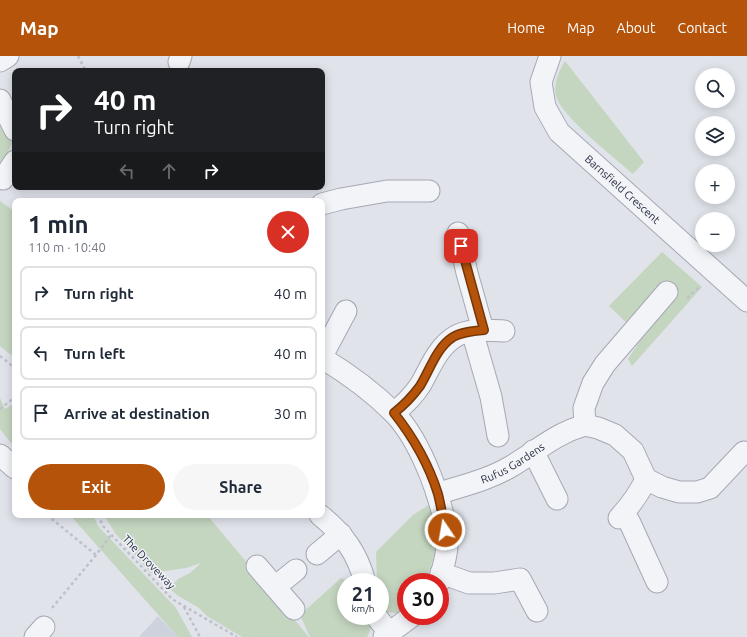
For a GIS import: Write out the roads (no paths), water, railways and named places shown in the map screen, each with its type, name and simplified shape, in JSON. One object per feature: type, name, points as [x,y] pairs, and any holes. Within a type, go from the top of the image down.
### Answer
[{"type":"street","points":[[0,61],[8,56]]},
{"type":"street","name":"Barnsfield Crescent","points":[[550,56],[541,82],[545,107],[559,132],[747,301]]},
{"type":"street","points":[[0,100],[12,124]]},
{"type":"street","points":[[3,179],[12,166]]},
{"type":"street","points":[[326,202],[386,191],[429,191]]},
{"type":"street","points":[[458,233],[498,436]]},
{"type":"street","points":[[666,292],[605,364],[593,383],[584,408],[584,425],[598,428],[616,435],[632,451],[646,479],[668,489],[679,492],[697,492],[710,488],[744,452]]},
{"type":"street","points":[[325,351],[346,311]]},
{"type":"street","points":[[394,413],[407,402],[420,385],[440,350],[453,338],[478,330],[504,331]]},
{"type":"street","points":[[325,359],[360,384],[394,413],[409,431],[438,494],[447,547],[441,573]]},
{"type":"street","name":"Rufus Gardens","points":[[438,494],[480,480],[509,468],[533,451],[569,430],[584,425]]},
{"type":"street","points":[[533,451],[557,499]]},
{"type":"street","points":[[0,455],[12,465]]},
{"type":"street","points":[[646,479],[639,492],[622,516],[630,523],[657,582]]},
{"type":"street","points":[[323,518],[347,541],[362,569],[363,573]]},
{"type":"street","points":[[317,554],[341,534]]},
{"type":"street","points":[[257,566],[294,609]]},
{"type":"street","points":[[275,587],[296,570]]},
{"type":"street","points":[[449,579],[469,583],[494,583],[520,579],[537,611]]},
{"type":"street","points":[[381,625],[387,635],[400,625]]}]
